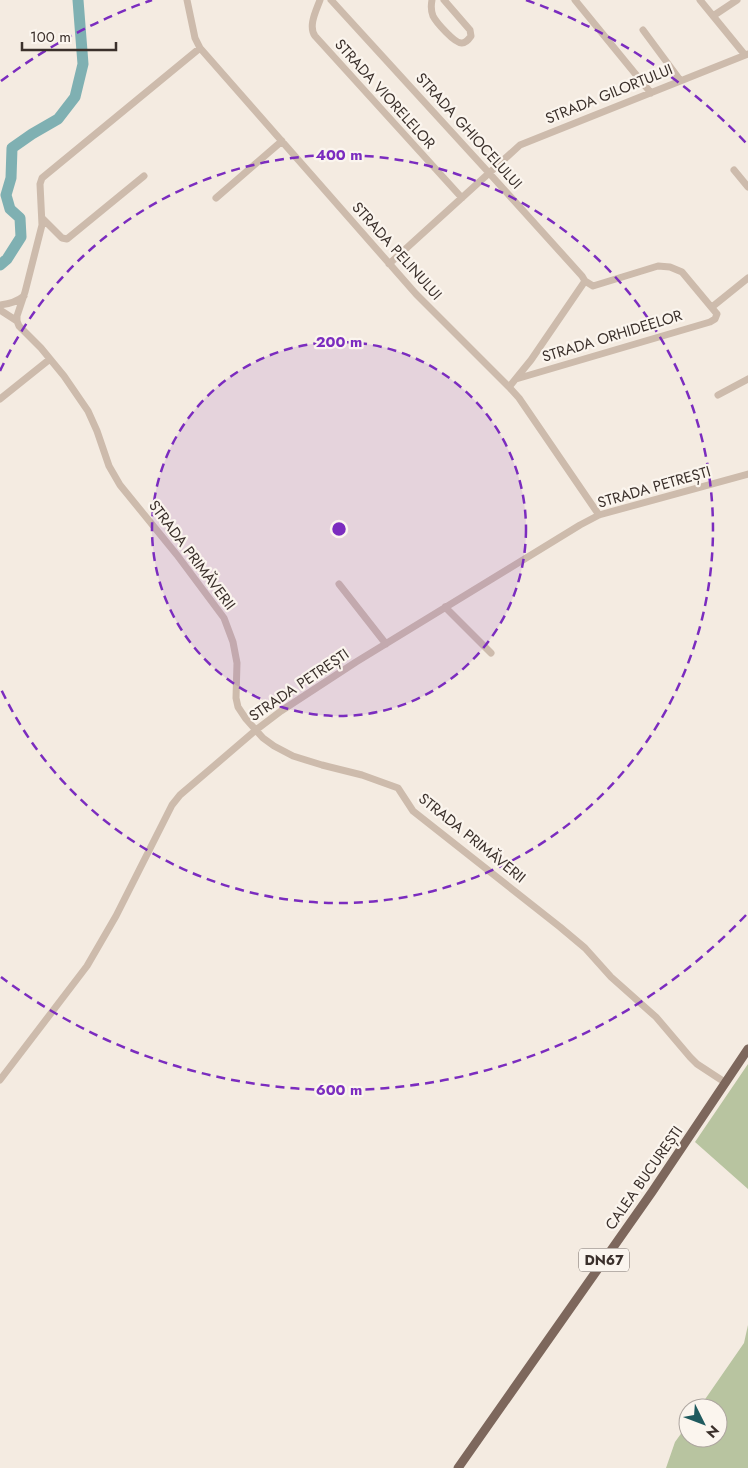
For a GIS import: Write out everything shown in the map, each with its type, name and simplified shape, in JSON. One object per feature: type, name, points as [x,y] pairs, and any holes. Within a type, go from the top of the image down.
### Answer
[{"type":"main road","name":"CALEA BUCUREȘTI","points":[[458,1468],[636,1215],[748,1049]]},
{"type":"street","name":"STRADA PELINULUI","points":[[187,0],[195,38],[200,48],[416,294],[519,398],[599,515]]},
{"type":"street","name":"STRADA VIORELELOR","points":[[320,0],[311,27],[312,32],[462,198]]},
{"type":"street","name":"STRADA GHIOCELULUI","points":[[331,0],[582,276],[585,282]]},
{"type":"street","points":[[432,0],[431,6],[434,17],[457,42],[463,43],[471,36],[470,30],[444,0]]},
{"type":"street","points":[[575,0],[651,93]]},
{"type":"street","points":[[700,0],[746,55]]},
{"type":"street","points":[[713,16],[738,0]]},
{"type":"street","points":[[643,30],[680,80]]},
{"type":"street","points":[[16,321],[34,258],[42,218],[40,184],[45,175],[200,48]]},
{"type":"street","name":"STRADA GILORTULUI","points":[[490,174],[520,145],[746,55]]},
{"type":"street","points":[[216,198],[282,140]]},
{"type":"street","points":[[734,170],[748,187]]},
{"type":"street","points":[[389,264],[490,174]]},
{"type":"street","points":[[42,218],[62,238],[67,239],[144,176]]},
{"type":"street","points":[[509,387],[585,282],[593,286],[658,266],[670,267],[682,272],[712,307],[748,278]]},
{"type":"street","points":[[0,305],[13,303],[24,296]]},
{"type":"street","name":"STRADA ORHIDEELOR","points":[[516,379],[715,319],[717,314],[712,307]]},
{"type":"street","name":"STRADA PRIMĂVERII","points":[[0,310],[16,321],[64,376],[88,411],[109,466],[120,485],[177,555],[224,618],[233,642],[237,663],[236,698],[238,707],[246,720],[274,746],[293,756],[362,775],[398,788],[413,811],[560,927],[590,953],[610,977],[656,1017],[690,1057],[702,1068],[726,1083]]},
{"type":"street","points":[[0,399],[50,359]]},
{"type":"street","points":[[718,395],[748,379]]},
{"type":"street","name":"STRADA PETREȘTI","points":[[0,1080],[87,966],[135,880],[172,805],[180,795],[256,730],[304,696],[445,607],[599,515],[748,474]]},
{"type":"street","points":[[339,584],[386,644]]},
{"type":"street","points":[[445,607],[491,654]]},
{"type":"green space","points":[[748,1064],[748,1189],[695,1142]]},
{"type":"green space","points":[[748,1325],[748,1468],[666,1468],[678,1438],[678,1448],[728,1448],[728,1398],[706,1398],[744,1343]]},
{"type":"waterway","points":[[0,265],[7,259],[21,237],[20,218],[10,209],[6,195],[11,178],[12,148],[58,119],[75,97],[83,64],[78,0]]}]
